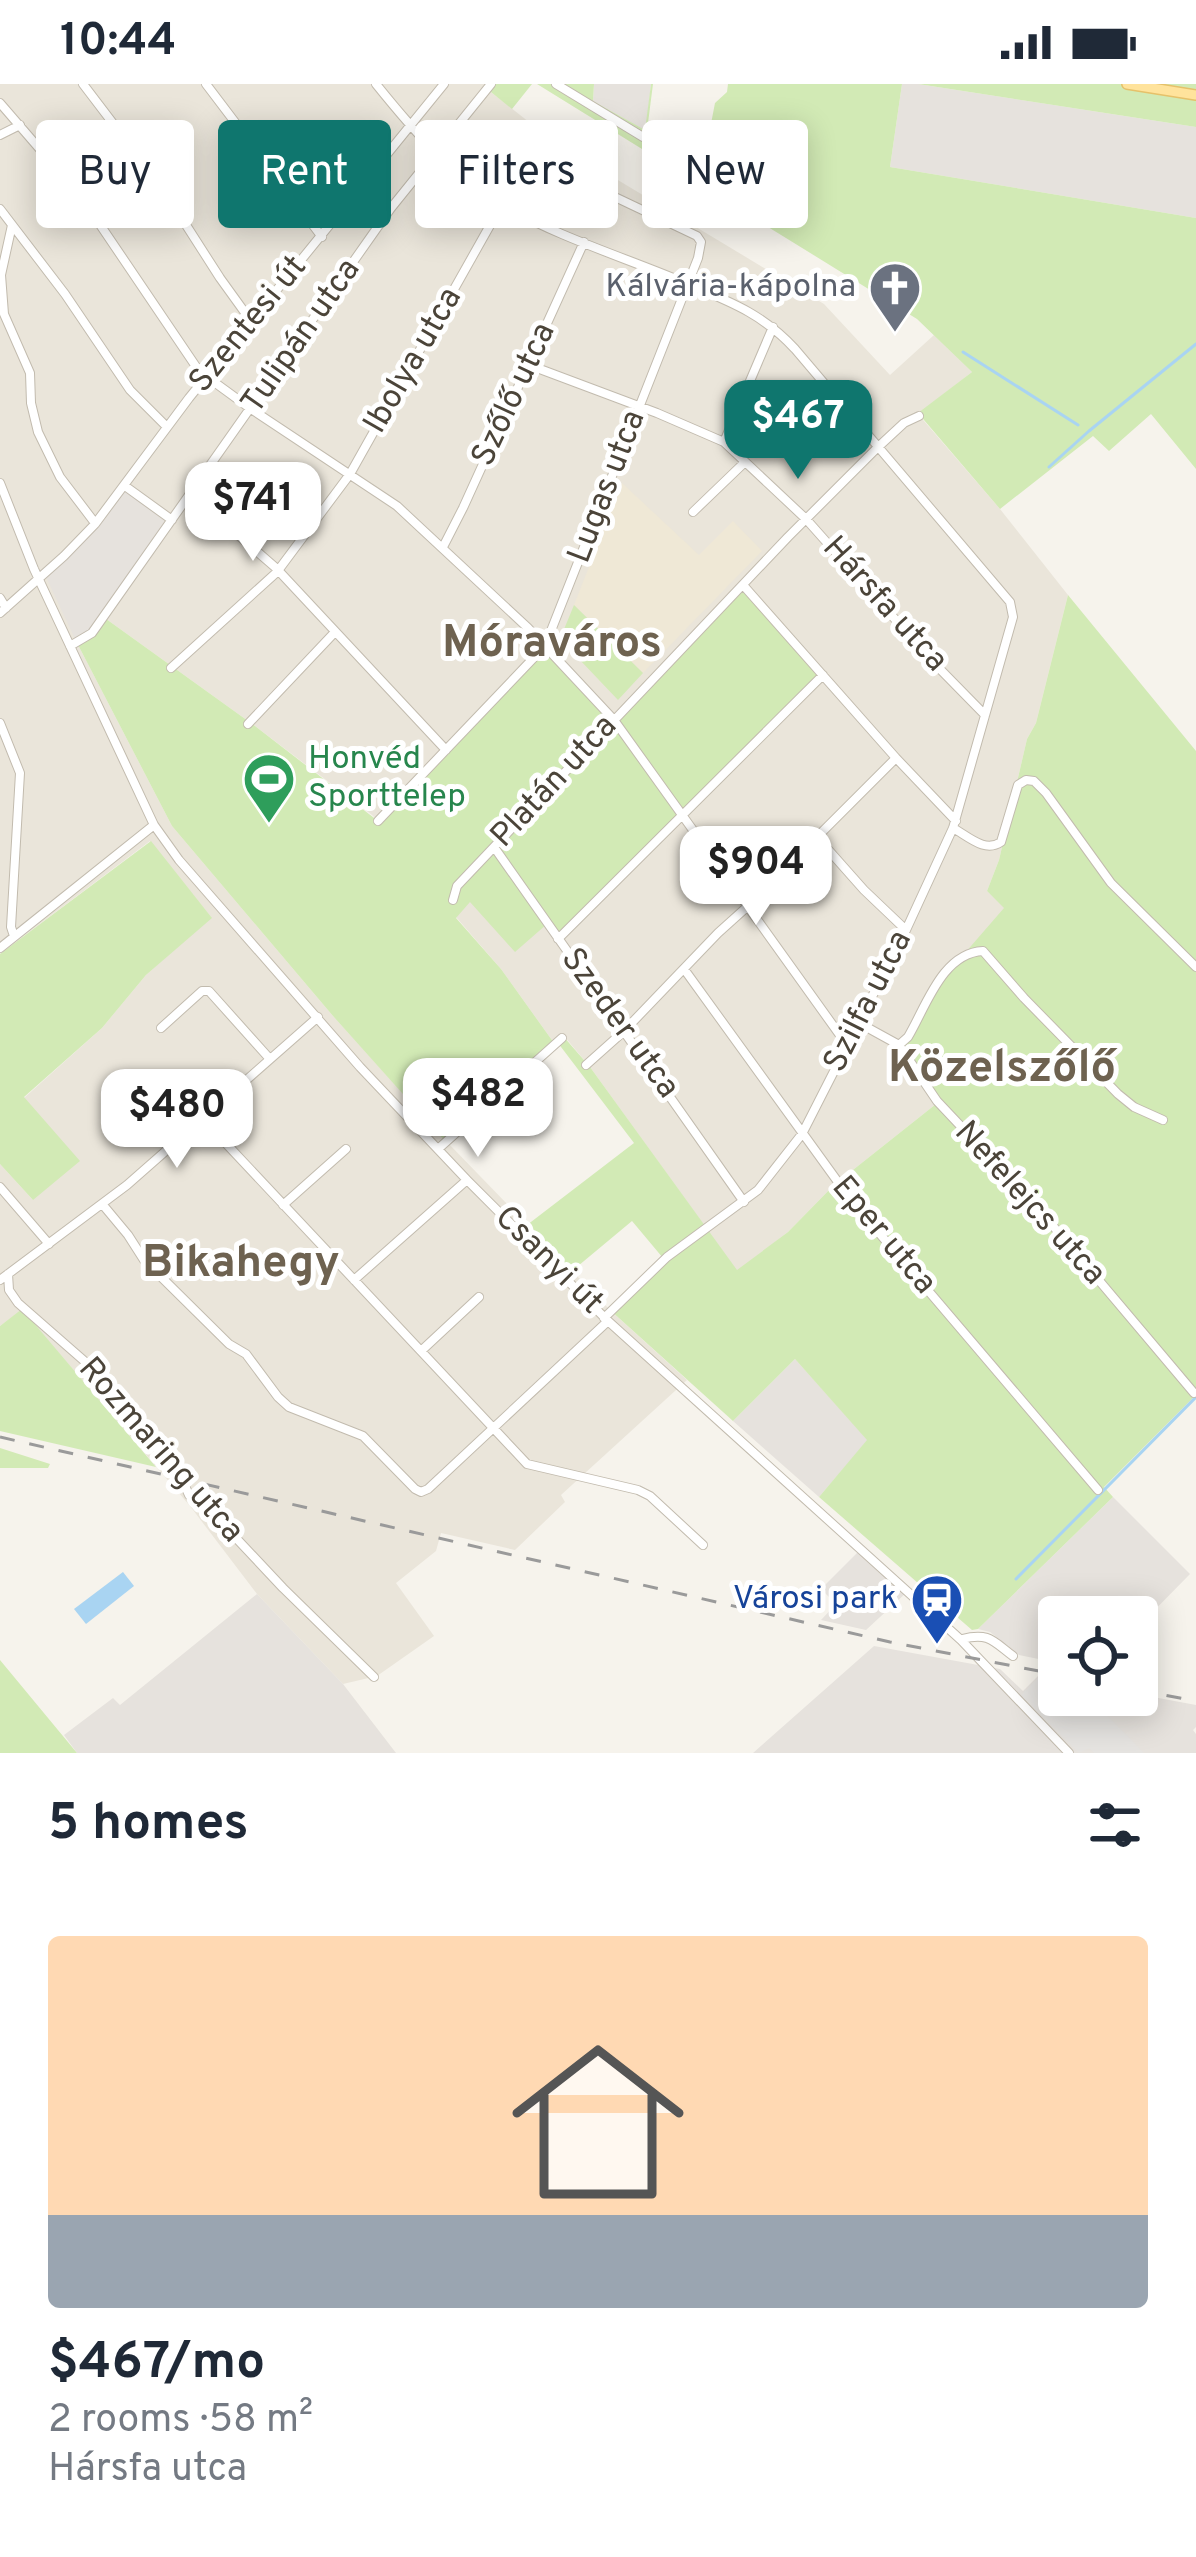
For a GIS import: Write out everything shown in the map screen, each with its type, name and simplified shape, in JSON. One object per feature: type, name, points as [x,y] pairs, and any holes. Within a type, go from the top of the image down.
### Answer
[{"type":"main road","points":[[1127,84],[1196,95]]},
{"type":"street","points":[[82,84],[163,189],[251,321]]},
{"type":"street","points":[[206,84],[322,237]]},
{"type":"street","points":[[376,84],[415,132]]},
{"type":"street","name":"Szentesi út","points":[[3,610],[95,524],[206,377],[444,84]]},
{"type":"street","name":"Tulipán utca","points":[[463,120],[491,84]]},
{"type":"street","points":[[556,84],[642,136]]},
{"type":"street","points":[[0,103],[82,198],[199,371],[397,506],[545,646],[614,720],[848,1045]]},
{"type":"street","points":[[0,135],[20,125]]},
{"type":"street","name":"Tulipán utca","points":[[70,646],[96,628],[415,180]]},
{"type":"street","name":"Lugas utca","points":[[377,821],[545,646],[700,252],[697,236],[618,198]]},
{"type":"street","points":[[0,209],[130,390],[167,427]]},
{"type":"street","points":[[11,225],[1,275],[4,314],[29,374],[38,432],[60,477],[95,524]]},
{"type":"street","name":"Ibolya utca","points":[[171,668],[278,570],[350,474],[488,228]]},
{"type":"street","points":[[554,228],[744,307],[796,349],[877,448]]},
{"type":"street","name":"Szőlő utca","points":[[442,547],[584,242]]},
{"type":"street","points":[[724,442],[773,327]]},
{"type":"street","name":"Hársfa utca","points":[[529,365],[724,442],[806,519],[986,716]]},
{"type":"street","name":"Platán utca","points":[[453,900],[457,886],[806,519],[904,423],[919,416]]},
{"type":"street","name":"Szilfa utca","points":[[103,1205],[144,1260],[246,1354],[289,1407],[351,1429],[421,1492],[667,1257],[744,1202],[802,1134],[955,825],[1013,617],[1010,602],[877,448]]},
{"type":"street","points":[[693,512],[745,462]]},
{"type":"street","name":"Csanyi út","points":[[0,483],[38,579],[154,825],[179,860],[467,1180],[606,1319],[961,1640],[1069,1753]]},
{"type":"street","points":[[124,485],[172,520]]},
{"type":"street","points":[[190,494],[278,570],[446,750]]},
{"type":"street","points":[[743,585],[955,825],[986,847],[998,845],[1018,785],[1034,781],[1111,883],[1196,967]]},
{"type":"street","points":[[0,598],[3,610]]},
{"type":"street","points":[[248,724],[334,632]]},
{"type":"street","points":[[558,939],[823,674]]},
{"type":"street","points":[[0,723],[20,773],[14,936]]},
{"type":"street","points":[[586,1066],[896,758]]},
{"type":"street","points":[[0,948],[154,825]]},
{"type":"street","points":[[817,837],[906,930]]},
{"type":"street","name":"Szeder utca","points":[[494,847],[744,1202]]},
{"type":"street","points":[[0,852],[15,853]]},
{"type":"street","points":[[899,1045],[946,972],[968,953],[983,951],[1118,1094],[1163,1120]]},
{"type":"street","name":"Eper utca","points":[[684,969],[850,1200],[1098,1490]]},
{"type":"street","points":[[161,1028],[202,991],[209,991],[269,1058]]},
{"type":"street","points":[[4,1277],[103,1205],[318,1017]]},
{"type":"street","name":"Nefelejcs utca","points":[[859,1023],[899,1045],[937,1101],[1037,1207],[1195,1393]]},
{"type":"street","points":[[438,1149],[562,1038]]},
{"type":"street","points":[[203,1119],[532,1466],[638,1490],[703,1545]]},
{"type":"street","points":[[283,1204],[346,1149]]},
{"type":"street","points":[[354,1280],[467,1180]]},
{"type":"street","points":[[0,1187],[49,1244]]},
{"type":"street","name":"Rozmaring utca","points":[[4,1277],[17,1303],[90,1366],[160,1453],[176,1466],[189,1495],[206,1505],[374,1676]]},
{"type":"street","points":[[421,1351],[479,1297]]},
{"type":"street","points":[[961,1640],[989,1637],[1013,1656]]},
{"type":"shaded area","points":[[0,84],[490,84],[487,89],[526,120],[415,120],[415,228],[618,228],[618,180],[642,195],[642,228],[698,228],[824,304],[890,375],[934,335],[972,372],[918,414],[1068,595],[987,891],[1005,908],[960,961],[936,1104],[737,1271],[590,1067],[564,1036],[554,1043],[456,917],[464,905],[372,815],[102,616],[76,641],[172,826],[447,1142],[610,1310],[687,1380],[561,1495],[565,1502],[515,1550],[441,1533],[436,1551],[396,1583],[434,1636],[377,1676],[343,1684],[257,1594],[190,1506],[22,1310],[0,1326],[0,1164],[33,1200],[24,1098],[102,1028],[146,975],[211,917],[150,841],[0,954]]},
{"type":"shaded area","points":[[594,84],[651,84],[642,129],[593,101]]},
{"type":"shaded area","points":[[902,84],[1196,127],[1196,218],[890,167]]},
{"type":"shaded area","points":[[622,483],[699,555],[733,521],[762,551],[643,673],[574,605]]},
{"type":"shaded area","points":[[124,488],[169,521],[92,630],[76,641],[46,577]]},
{"type":"shaded area","points":[[795,1359],[868,1440],[819,1497],[733,1421]]},
{"type":"shaded area","points":[[1113,1497],[1190,1574],[1158,1607],[1158,1596],[1038,1596],[1038,1659],[1019,1655],[990,1632],[978,1629]]},
{"type":"shaded area","points":[[859,1551],[907,1592],[866,1630],[821,1620],[836,1604],[821,1589]]},
{"type":"shaded area","points":[[257,1594],[343,1684],[396,1753],[77,1753],[64,1735],[113,1698],[120,1705]]},
{"type":"shaded area","points":[[874,1646],[1000,1669],[1023,1691],[1038,1676],[1038,1716],[1158,1716],[1158,1698],[1196,1705],[1196,1753],[753,1753]]},
{"type":"shaded area","points":[[1038,1678],[1038,1712],[1021,1695]]},
{"type":"shaded area","points":[[1042,1716],[1108,1716],[1144,1753],[1094,1753],[1089,1748],[1079,1753]]},
{"type":"green space","points":[[490,84],[532,84],[512,109],[486,88]]},
{"type":"green space","points":[[537,84],[594,84],[593,101],[642,128],[642,149],[618,134],[618,120],[595,120]]},
{"type":"green space","points":[[728,84],[902,84],[890,167],[1196,218],[1196,469],[1151,414],[1109,451],[1093,436],[1000,509],[918,413],[972,372],[917,319],[770,228],[808,228],[808,120],[712,120],[715,103],[727,92]]},
{"type":"green space","points":[[918,84],[1196,84],[1196,127]]},
{"type":"green space","points":[[743,585],[823,675],[558,939],[547,924],[515,952],[470,902],[456,918],[501,969],[554,1043],[446,1142],[172,826],[76,641],[102,616],[378,821],[545,647],[614,720]]},
{"type":"green space","points":[[1068,595],[1196,751],[1196,1395],[1104,1487],[1113,1497],[972,1630],[819,1497],[867,1440],[795,1359],[733,1421],[610,1310],[663,1258],[632,1221],[572,1271],[527,1225],[634,1143],[558,1043],[563,1036],[737,1270],[936,1104],[900,1049],[945,976],[1004,908],[987,891]]},
{"type":"green space","points":[[574,605],[643,673],[618,700],[560,639]]},
{"type":"green space","points":[[151,841],[212,918],[146,975],[102,1028],[24,1097],[80,1161],[33,1200],[0,1164],[0,954]]},
{"type":"green space","points":[[22,1309],[156,1467],[0,1431],[0,1326]]},
{"type":"green space","points":[[0,1448],[50,1464],[48,1468],[0,1468]]},
{"type":"green space","points":[[0,1660],[77,1753],[0,1753]]},
{"type":"water","points":[[123,1572],[134,1586],[86,1624],[74,1609]]},
{"type":"waterway","points":[[1049,467],[1196,344]]},
{"type":"waterway","points":[[963,352],[1078,425]]},
{"type":"waterway","points":[[1016,1579],[1196,1397]]},
{"type":"railway","points":[[0,1437],[890,1642],[1038,1671]]},
{"type":"railway","points":[[1158,1694],[1196,1701]]},
{"type":"place","name":"Kálvária-kápolna","points":[[895,334]]},
{"type":"place","name":"Honvéd Sporttelep","points":[[269,825]]},
{"type":"place","name":"Városi park","points":[[937,1646]]},
{"type":"district","name":"Móraváros","points":[[552,644]]},
{"type":"district","name":"Közelszőlő","points":[[1002,1069]]},
{"type":"district","name":"Bikahegy","points":[[241,1264]]}]
